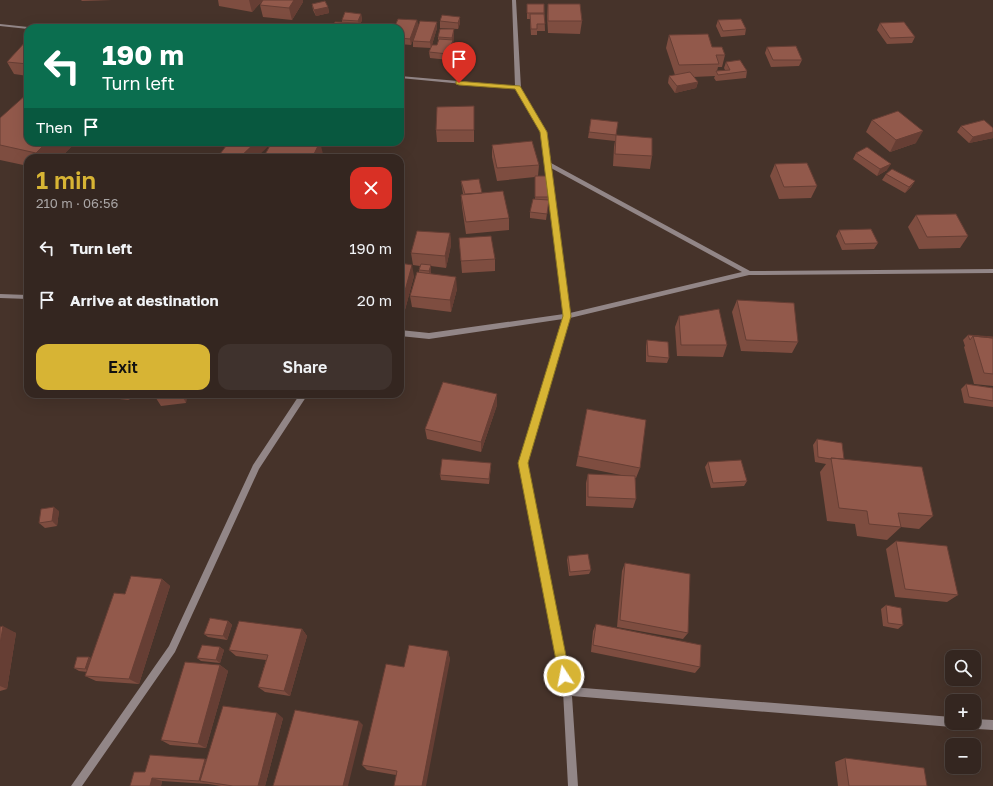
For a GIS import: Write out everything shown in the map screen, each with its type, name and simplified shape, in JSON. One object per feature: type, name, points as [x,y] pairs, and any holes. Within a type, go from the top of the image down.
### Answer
[{"type":"street","points":[[514,0],[518,88],[544,132],[567,316],[523,463],[567,691],[573,786]]},
{"type":"street","points":[[0,25],[24,28]]},
{"type":"street","points":[[404,77],[518,88]]},
{"type":"street","points":[[548,164],[749,273]]},
{"type":"street","points":[[404,333],[428,336],[567,316],[749,273],[993,271]]},
{"type":"street","points":[[0,296],[24,297]]},
{"type":"street","points":[[76,786],[172,649],[256,467],[301,398]]},
{"type":"street","points":[[567,691],[945,721]]},
{"type":"street","points":[[981,724],[993,725]]},
{"type":"building","points":[[263,0],[294,0],[289,8],[260,5]]},
{"type":"building","points":[[325,1],[328,7],[314,10],[312,4]]},
{"type":"building","points":[[527,4],[544,4],[544,13],[527,13]]},
{"type":"building","points":[[548,4],[580,4],[582,21],[548,21]]},
{"type":"building","points":[[345,12],[361,14],[358,21],[342,20]]},
{"type":"building","points":[[530,14],[544,14],[545,24],[537,24],[537,29],[531,29]]},
{"type":"building","points":[[442,15],[460,17],[458,23],[440,21]]},
{"type":"building","points":[[398,19],[417,20],[410,39],[404,38],[404,24],[396,24]]},
{"type":"building","points":[[741,19],[746,29],[723,31],[718,20]]},
{"type":"building","points":[[420,21],[437,22],[430,42],[413,41]]},
{"type":"building","points":[[335,22],[360,23],[360,24],[334,24]]},
{"type":"building","points":[[904,22],[915,37],[890,38],[880,23]]},
{"type":"building","points":[[440,29],[454,29],[452,38],[438,37]]},
{"type":"building","points":[[708,34],[712,47],[722,47],[725,55],[716,55],[719,64],[679,65],[669,35]]},
{"type":"building","points":[[439,39],[453,40],[448,54],[429,52],[432,45],[437,45]]},
{"type":"building","points":[[24,43],[24,64],[7,62]]},
{"type":"building","points":[[796,46],[802,60],[773,60],[767,47]]},
{"type":"building","points":[[740,60],[747,71],[718,75],[716,71],[730,70],[726,62]]},
{"type":"building","points":[[690,72],[698,82],[677,86],[669,76]]},
{"type":"building","points":[[24,97],[24,146],[43,146],[36,153],[0,145],[0,118]]},
{"type":"building","points":[[474,106],[474,130],[436,130],[437,107]]},
{"type":"building","points":[[898,111],[923,131],[896,140],[872,120]]},
{"type":"building","points":[[591,119],[618,122],[616,135],[589,132]]},
{"type":"building","points":[[984,120],[993,128],[993,132],[973,137],[961,126]]},
{"type":"building","points":[[616,135],[652,138],[652,156],[615,154]]},
{"type":"building","points":[[532,141],[539,165],[497,168],[492,145]]},
{"type":"building","points":[[226,146],[252,146],[243,154],[220,154]]},
{"type":"building","points":[[270,146],[318,146],[314,154],[265,154]]},
{"type":"building","points":[[867,147],[891,164],[880,169],[856,153]]},
{"type":"building","points":[[807,163],[817,186],[784,187],[775,164]]},
{"type":"building","points":[[892,169],[915,181],[909,187],[886,174]]},
{"type":"building","points":[[535,176],[547,176],[548,197],[535,197]]},
{"type":"building","points":[[479,179],[482,193],[465,194],[461,181]]},
{"type":"building","points":[[503,191],[509,218],[466,222],[461,195]]},
{"type":"building","points":[[533,199],[549,200],[547,214],[530,212]]},
{"type":"building","points":[[956,214],[968,236],[927,237],[916,215]]},
{"type":"building","points":[[871,229],[878,243],[845,244],[839,230]]},
{"type":"building","points":[[417,231],[450,233],[445,256],[411,253]]},
{"type":"building","points":[[491,236],[495,259],[461,261],[459,238]]},
{"type":"building","points":[[404,264],[412,265],[404,294]]},
{"type":"building","points":[[421,264],[431,265],[429,271],[419,270]]},
{"type":"building","points":[[417,272],[456,277],[450,300],[410,296]]},
{"type":"building","points":[[737,300],[794,303],[798,342],[746,340]]},
{"type":"building","points":[[719,309],[727,345],[681,345],[679,316]]},
{"type":"building","points":[[968,335],[993,338],[973,336],[970,340]]},
{"type":"building","points":[[973,336],[993,338],[993,374],[984,373]]},
{"type":"building","points":[[647,340],[668,342],[669,358],[648,356]]},
{"type":"building","points":[[443,382],[497,394],[481,442],[425,429]]},
{"type":"building","points":[[966,384],[993,388],[993,401],[969,397]]},
{"type":"building","points":[[587,409],[646,420],[640,468],[578,456]]},
{"type":"building","points":[[817,439],[842,443],[844,459],[818,457]]},
{"type":"building","points":[[831,458],[922,467],[933,516],[898,513],[901,527],[869,524],[867,511],[839,508]]},
{"type":"building","points":[[442,459],[491,463],[489,479],[440,475]]},
{"type":"building","points":[[741,460],[747,481],[713,483],[708,462]]},
{"type":"building","points":[[588,474],[635,476],[636,499],[588,497]]},
{"type":"building","points":[[54,507],[52,521],[39,523],[41,509]]},
{"type":"building","points":[[896,541],[947,546],[958,595],[905,589]]},
{"type":"building","points":[[588,554],[591,570],[570,572],[568,556]]},
{"type":"building","points":[[625,563],[690,574],[688,633],[620,620]]},
{"type":"building","points":[[131,576],[162,579],[129,679],[85,676],[114,593],[125,594]]},
{"type":"building","points":[[886,605],[901,608],[903,625],[888,623]]},
{"type":"building","points":[[210,618],[228,621],[223,636],[204,634]]},
{"type":"building","points":[[239,621],[302,629],[284,691],[258,687],[268,655],[229,650]]},
{"type":"building","points":[[596,624],[701,645],[700,667],[593,645]]},
{"type":"building","points":[[3,626],[0,644],[0,627]]},
{"type":"building","points":[[202,645],[220,647],[216,660],[197,658]]},
{"type":"building","points":[[409,645],[448,651],[422,786],[394,786],[397,771],[362,765],[386,664],[404,667]]},
{"type":"building","points":[[77,657],[89,657],[85,669],[74,668]]},
{"type":"building","points":[[185,662],[220,665],[198,744],[161,740]]},
{"type":"building","points":[[223,706],[277,713],[258,786],[233,786],[200,781]]},
{"type":"building","points":[[295,710],[359,721],[343,786],[273,786]]},
{"type":"building","points":[[150,755],[205,759],[199,781],[152,778],[150,786],[130,786],[134,772],[145,772]]},
{"type":"building","points":[[845,758],[924,768],[927,786],[849,786]]},
{"type":"route","points":[[459,83],[518,88],[544,132],[567,316],[523,463],[564,676]]}]
